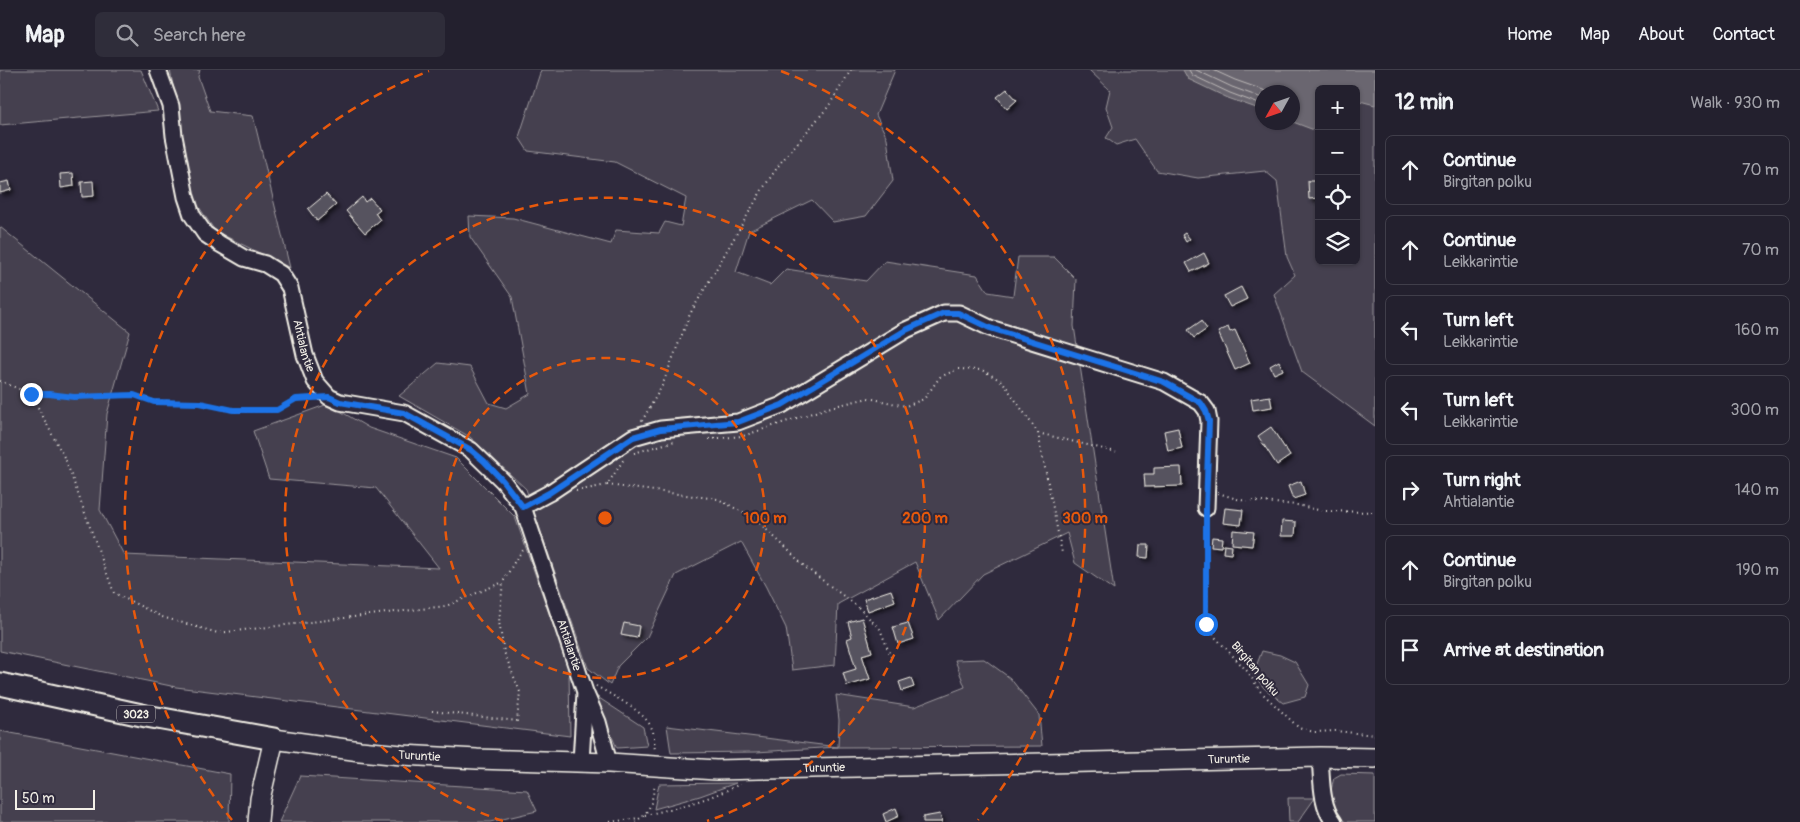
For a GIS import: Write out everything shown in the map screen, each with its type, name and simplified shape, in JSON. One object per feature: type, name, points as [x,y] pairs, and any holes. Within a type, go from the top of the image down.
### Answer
[{"type":"highway","name":"3023","points":[[0,684],[146,716],[274,739]]},
{"type":"main road","name":"Turuntie","points":[[274,739],[402,755],[609,763],[716,770],[1320,756],[1375,758]]},
{"type":"main road","points":[[258,822],[260,799],[274,739]]},
{"type":"street","name":"Ahtialantie","points":[[158,70],[171,106],[174,136],[186,197],[192,215],[205,234],[220,244],[244,258],[265,264],[281,274],[290,288],[305,355],[315,381],[329,397],[340,402],[404,413],[471,450],[503,481],[523,507],[585,692],[598,722],[609,763]]},
{"type":"street","points":[[523,507],[549,493],[633,437],[661,429],[738,422],[782,405],[914,326],[944,313],[958,313],[990,328],[1164,382],[1201,403],[1209,421],[1206,508]]},
{"type":"street","name":"Ahtialantie","points":[[581,762],[585,692]]},
{"type":"street","points":[[1320,756],[1325,806],[1329,817],[1334,822]]},
{"type":"path","points":[[633,437],[662,386],[690,314],[762,190],[781,162],[828,108],[851,70]]},
{"type":"path","points":[[705,439],[743,436],[827,408],[868,398],[906,406],[924,399],[940,377],[958,369],[982,370],[1003,382],[1038,433],[1062,553]]},
{"type":"path","points":[[0,381],[31,394],[74,397],[134,395],[154,402],[200,403],[233,410],[277,410],[296,399],[329,397]]},
{"type":"path","points":[[31,394],[66,461],[114,593],[162,617],[218,633],[446,606],[503,582]]},
{"type":"path","points":[[1038,433],[1116,452]]},
{"type":"path","points":[[607,485],[626,455],[677,441]]},
{"type":"path","points":[[549,493],[607,485],[718,499],[754,519],[804,567],[858,607],[880,629],[890,657]]},
{"type":"path","points":[[1207,489],[1240,500],[1297,505],[1322,511],[1375,512]]},
{"type":"path","name":"Birgitan polku","points":[[1206,508],[1206,624],[1248,672],[1260,691],[1299,728],[1314,732],[1335,731],[1375,734]]},
{"type":"path","points":[[432,711],[517,721],[520,692],[504,652],[499,622],[503,582],[516,559],[533,539]]},
{"type":"path","points":[[580,676],[639,713],[651,725],[655,752]]},
{"type":"path","points":[[645,815],[671,809],[729,790],[745,782],[760,769]]},
{"type":"path","points":[[635,822],[645,815],[652,804],[654,784]]},
{"type":"path","points":[[610,822],[641,818]]},
{"type":"shaded area","points":[[0,70],[141,70],[158,111],[0,125]]},
{"type":"shaded area","points":[[170,70],[200,70],[198,77],[210,111],[253,116],[290,268],[215,231],[195,201]]},
{"type":"shaded area","points":[[541,70],[895,70],[876,115],[887,138],[893,181],[866,216],[833,222],[812,200],[749,231],[736,272],[770,285],[786,269],[866,281],[885,261],[977,275],[988,292],[1013,296],[1018,257],[1054,257],[1076,279],[1074,326],[1114,590],[1075,563],[1067,533],[983,574],[939,620],[915,562],[838,604],[835,665],[792,670],[786,628],[741,542],[676,575],[647,637],[618,666],[610,685],[588,668],[526,489],[470,437],[399,396],[438,363],[470,367],[489,403],[506,408],[530,394],[512,297],[470,237],[469,216],[513,218],[611,244],[616,230],[659,233],[665,222],[681,226],[686,198],[615,162],[528,151],[519,137]]},
{"type":"shaded area","points":[[1089,70],[1375,70],[1375,426],[1302,372],[1274,294],[1295,275],[1287,257],[1277,181],[1265,171],[1198,178],[1157,171],[1135,139],[1116,145],[1106,138],[1113,127],[1106,107],[1110,90]]},
{"type":"shaded area","points":[[0,227],[130,332],[107,414],[100,510],[124,555],[439,568],[376,488],[269,479],[253,431],[328,404],[369,428],[456,458],[515,517],[569,670],[570,736],[176,687],[0,651]]},
{"type":"shaded area","points":[[1262,651],[1280,655],[1295,662],[1309,685],[1305,697],[1283,703],[1264,688],[1253,674]]},
{"type":"shaded area","points":[[984,659],[1010,678],[1039,715],[1042,746],[838,747],[839,720],[836,695],[914,707],[965,687],[955,660]]},
{"type":"shaded area","points":[[593,694],[643,727],[647,746],[617,748]]},
{"type":"shaded area","points":[[667,726],[838,747],[756,752],[671,753]]},
{"type":"shaded area","points":[[0,731],[230,774],[229,822],[0,822]]},
{"type":"shaded area","points":[[1341,774],[1375,775],[1375,822],[1346,822],[1335,813],[1331,803],[1331,791],[1334,778]]},
{"type":"shaded area","points":[[300,776],[527,790],[537,811],[490,822],[279,822]]},
{"type":"shaded area","points":[[736,783],[700,796],[654,809],[659,784]]},
{"type":"shaded area","points":[[1288,798],[1315,798],[1298,822],[1289,822]]},
{"type":"water","points":[[1183,70],[1375,70],[1375,105],[1360,101],[1360,85],[1315,85],[1314,130],[1300,125],[1300,85],[1255,85],[1255,108],[1228,98],[1188,79]]},
{"type":"building","points":[[1007,89],[1017,100],[1007,109],[997,97]]},
{"type":"building","points":[[73,173],[74,186],[61,188],[60,174]]},
{"type":"building","points":[[9,181],[11,190],[0,193],[0,183]]},
{"type":"building","points":[[93,181],[94,196],[82,197],[81,182]]},
{"type":"building","points":[[1308,181],[1315,181],[1315,198],[1309,199]]},
{"type":"building","points":[[326,194],[336,205],[317,221],[308,209]]},
{"type":"building","points":[[362,197],[365,202],[370,198],[380,209],[375,213],[380,220],[365,233],[346,211]]},
{"type":"building","points":[[1185,233],[1190,239],[1186,242],[1182,235]]},
{"type":"building","points":[[1204,253],[1209,263],[1191,272],[1186,263]]},
{"type":"building","points":[[1241,287],[1247,299],[1230,307],[1224,296]]},
{"type":"building","points":[[1201,321],[1207,329],[1194,338],[1188,330]]},
{"type":"building","points":[[1228,327],[1230,332],[1235,330],[1250,363],[1235,370],[1218,332]]},
{"type":"building","points":[[1279,361],[1283,370],[1274,374],[1270,366]]},
{"type":"building","points":[[1270,396],[1272,407],[1253,410],[1251,399]]},
{"type":"building","points":[[1271,427],[1290,456],[1277,465],[1258,436]]},
{"type":"building","points":[[1178,428],[1182,448],[1168,451],[1164,431]]},
{"type":"building","points":[[1181,467],[1182,486],[1145,487],[1144,474],[1154,474],[1154,468]]},
{"type":"building","points":[[1301,481],[1305,495],[1293,499],[1288,486]]},
{"type":"building","points":[[1225,508],[1243,510],[1241,525],[1223,523]]},
{"type":"building","points":[[1282,521],[1296,522],[1295,536],[1281,536]]},
{"type":"building","points":[[1233,530],[1254,532],[1252,546],[1232,544]]},
{"type":"building","points":[[1212,537],[1222,538],[1221,547],[1211,546]]},
{"type":"building","points":[[1140,545],[1149,545],[1148,558],[1139,557]]},
{"type":"building","points":[[1224,545],[1232,546],[1231,554],[1223,553]]},
{"type":"building","points":[[891,590],[895,601],[868,611],[864,599]]},
{"type":"building","points":[[862,618],[872,652],[862,655],[870,679],[847,686],[843,673],[856,669],[847,639],[852,637],[848,622]]},
{"type":"building","points":[[624,623],[639,626],[637,638],[621,635]]},
{"type":"building","points":[[908,623],[914,639],[898,644],[893,627]]},
{"type":"building","points":[[911,678],[914,687],[902,691],[899,682]]},
{"type":"building","points":[[896,808],[899,816],[886,822],[883,814]]},
{"type":"building","points":[[940,814],[942,822],[923,822],[923,817]]},
{"type":"route","points":[[31,394],[74,397],[134,395],[154,402],[200,403],[233,410],[277,410],[296,399],[329,397],[340,402],[404,413],[471,450],[503,481],[523,507],[549,493],[633,437],[661,429],[738,422],[782,405],[906,330],[944,313],[958,313],[990,328],[1164,382],[1201,403],[1209,421],[1206,508],[1206,624]]}]
